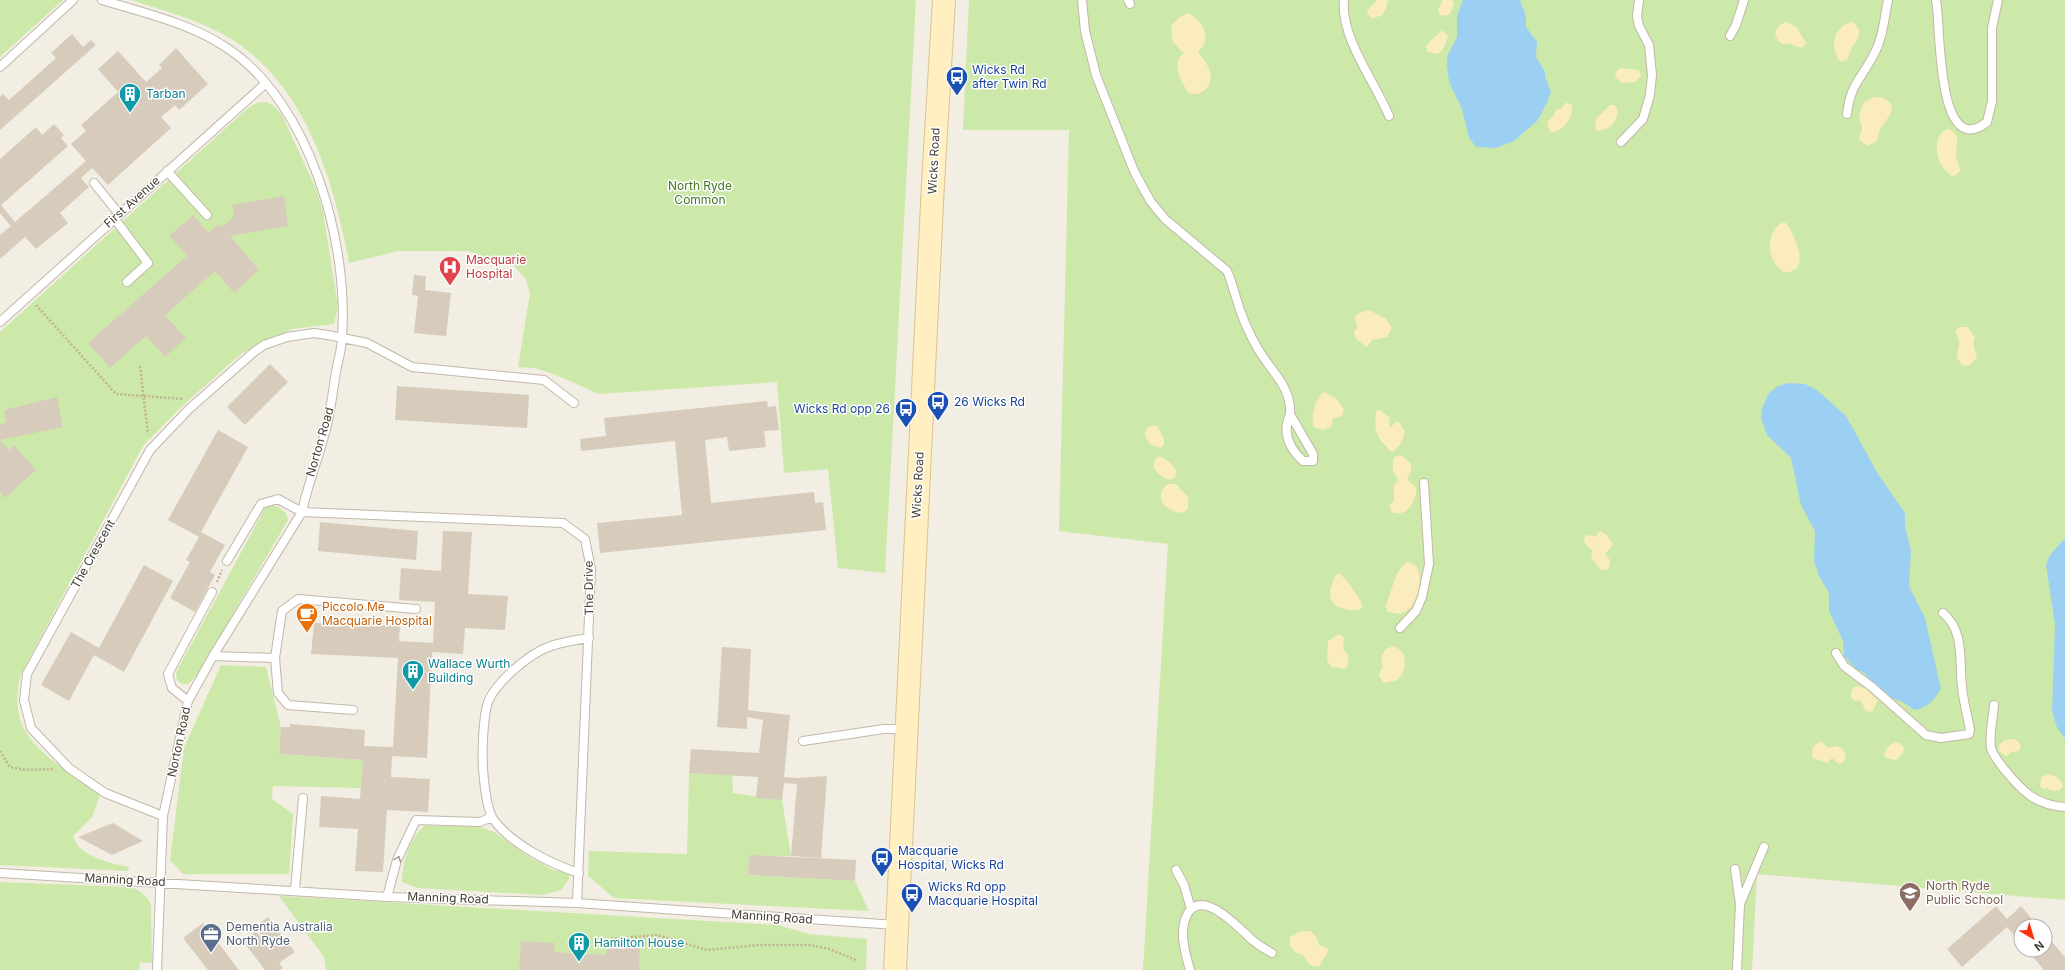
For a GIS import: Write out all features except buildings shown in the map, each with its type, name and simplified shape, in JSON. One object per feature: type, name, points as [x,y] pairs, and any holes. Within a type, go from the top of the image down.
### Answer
[{"type":"main road","name":"Wicks Road","points":[[894,970],[932,183],[944,0]]},
{"type":"lane","points":[[0,68],[73,0]]},
{"type":"lane","name":"Norton Road","points":[[102,0],[169,21],[199,33],[227,48],[248,64],[265,84],[292,118],[326,196],[339,251],[343,296],[342,338],[327,426],[306,490],[302,512],[213,656],[188,700],[163,816],[157,970]]},
{"type":"lane","points":[[1082,0],[1085,31],[1096,75],[1137,176],[1151,202],[1165,219],[1227,271],[1232,281],[1240,309],[1257,348],[1288,392],[1291,404],[1287,437],[1289,446],[1303,461],[1313,461],[1313,454],[1290,414]]},
{"type":"lane","points":[[1344,0],[1343,9],[1346,26],[1389,116]]},
{"type":"lane","points":[[1621,142],[1643,119],[1650,95],[1652,75],[1649,45],[1639,26],[1639,0]]},
{"type":"lane","points":[[1730,36],[1736,25],[1744,0]]},
{"type":"lane","points":[[1847,114],[1849,99],[1854,85],[1874,56],[1881,38],[1888,0]]},
{"type":"lane","points":[[1936,0],[1938,9],[1939,44],[1943,87],[1954,118],[1958,124],[1969,129],[1976,129],[1987,122],[1992,101],[1992,28],[1998,0]]},
{"type":"lane","name":"First Avenue","points":[[0,322],[265,84]]},
{"type":"lane","points":[[167,171],[207,215]]},
{"type":"lane","points":[[94,183],[148,263],[127,282]]},
{"type":"lane","name":"The Crescent","points":[[163,816],[105,793],[69,768],[31,728],[24,700],[27,674],[150,450],[200,400],[254,352],[275,340],[299,334],[314,333],[367,343],[412,368],[544,380],[574,403]]},
{"type":"lane","points":[[1400,628],[1416,611],[1422,597],[1428,564],[1424,483]]},
{"type":"lane","points":[[227,560],[261,504],[278,499],[302,512]]},
{"type":"lane","name":"The Drive","points":[[302,512],[563,523],[586,539],[591,569],[580,873],[577,903]]},
{"type":"lane","points":[[188,700],[172,688],[168,674],[212,592]]},
{"type":"lane","points":[[353,710],[288,705],[278,693],[275,658],[282,611],[298,599],[416,609]]},
{"type":"lane","points":[[1836,653],[1844,666],[1872,687],[1926,735],[1941,738],[1968,734],[1970,729],[1962,686],[1958,638],[1953,626],[1943,613]]},
{"type":"lane","points":[[580,873],[557,866],[505,833],[492,817],[484,787],[482,749],[488,702],[504,679],[530,657],[547,647],[589,638]]},
{"type":"lane","points":[[213,656],[275,658]]},
{"type":"lane","points":[[1994,705],[1991,744],[1997,760],[2023,791],[2046,804],[2065,807]]},
{"type":"lane","points":[[803,741],[884,729],[906,729]]},
{"type":"lane","points":[[295,890],[303,798]]},
{"type":"lane","points":[[387,896],[397,860],[416,820],[480,822],[492,817]]},
{"type":"lane","points":[[1740,904],[1764,847]]},
{"type":"lane","points":[[1735,869],[1740,904],[1737,970]]},
{"type":"lane","points":[[1176,870],[1184,885],[1191,909]]},
{"type":"lane","name":"Manning Road","points":[[0,873],[387,896],[577,903],[897,925]]},
{"type":"lane","points":[[1190,970],[1183,929],[1184,920],[1191,909],[1206,906],[1222,913],[1262,948],[1272,953]]},
{"type":"path","points":[[28,296],[116,394],[200,400]]},
{"type":"path","points":[[140,366],[150,450]]},
{"type":"path","points":[[212,592],[227,560]]},
{"type":"path","points":[[0,751],[10,766],[25,770],[69,768]]},
{"type":"path","points":[[611,939],[657,935],[707,950],[759,945],[810,946],[829,949],[856,960]]},
{"type":"green space","points":[[0,0],[63,0],[0,57]]},
{"type":"green space","name":"North Ryde Common","points":[[132,0],[916,0],[885,573],[838,568],[828,469],[784,473],[777,382],[599,394],[556,375],[535,368],[518,367],[530,293],[525,278],[515,267],[467,251],[398,251],[349,263],[343,232],[326,170],[314,140],[299,112],[282,86],[261,62],[236,42],[224,35],[211,28],[185,18]]},
{"type":"green space","points":[[969,0],[2065,0],[2065,900],[1757,874],[1752,970],[1143,970],[1168,544],[1059,531],[1069,130],[963,130]]},
{"type":"green space","points":[[266,102],[274,106],[282,115],[316,189],[323,212],[338,306],[334,324],[292,329],[242,353],[181,407],[143,446],[21,674],[17,698],[20,717],[27,733],[38,747],[52,760],[100,796],[92,817],[73,836],[76,843],[96,858],[129,867],[128,871],[0,865],[0,332],[248,108],[256,103]]},
{"type":"green space","points":[[272,505],[283,510],[288,520],[196,677],[188,684],[182,684],[177,680],[176,673],[179,667],[265,508]]},
{"type":"green space","points":[[221,665],[266,667],[281,727],[279,754],[363,760],[361,788],[273,786],[272,799],[293,814],[289,874],[183,874],[170,860],[184,748]]},
{"type":"green space","points":[[689,773],[732,775],[733,793],[782,800],[791,856],[749,856],[748,875],[855,881],[869,911],[614,898],[588,876],[589,851],[687,854]]},
{"type":"green space","points":[[424,826],[477,826],[494,832],[528,856],[553,870],[566,872],[569,875],[569,879],[561,890],[542,895],[417,888],[402,882],[407,852],[414,838]]},
{"type":"green space","points":[[0,882],[128,887],[136,889],[147,897],[151,904],[152,963],[140,962],[139,970],[0,970]]},
{"type":"green space","points":[[279,896],[778,925],[809,934],[867,939],[866,970],[326,970],[324,957]]},
{"type":"sand","points":[[1377,0],[1388,0],[1386,9],[1381,16],[1371,18],[1367,11]]},
{"type":"sand","points":[[1443,0],[1452,0],[1454,3],[1450,14],[1443,16],[1440,15],[1438,10]]},
{"type":"sand","points":[[1189,13],[1196,18],[1204,30],[1205,39],[1203,46],[1198,51],[1209,68],[1211,76],[1209,85],[1198,94],[1189,93],[1180,78],[1177,67],[1180,57],[1184,53],[1177,47],[1171,34],[1172,25],[1181,16]]},
{"type":"sand","points":[[1787,22],[1797,28],[1806,43],[1803,47],[1782,44],[1776,37],[1775,33],[1778,27]]},
{"type":"sand","points":[[1853,22],[1859,29],[1859,34],[1850,51],[1848,59],[1841,62],[1835,51],[1835,38],[1841,27]]},
{"type":"sand","points":[[1443,30],[1448,37],[1443,49],[1438,54],[1428,52],[1426,46]]},
{"type":"sand","points":[[1620,68],[1639,70],[1641,76],[1635,82],[1622,83],[1615,77],[1616,72]]},
{"type":"sand","points":[[1875,97],[1882,98],[1889,102],[1892,109],[1880,130],[1876,142],[1867,146],[1859,139],[1862,128],[1859,115],[1864,102]]},
{"type":"sand","points":[[1566,103],[1569,103],[1572,106],[1569,119],[1559,130],[1551,132],[1548,127],[1548,121],[1553,117],[1556,110],[1561,109]]},
{"type":"sand","points":[[1609,105],[1614,105],[1618,110],[1615,121],[1607,128],[1599,131],[1596,129],[1595,121]]},
{"type":"sand","points":[[1948,129],[1957,136],[1956,156],[1960,171],[1954,176],[1948,173],[1944,168],[1938,154],[1938,139],[1942,133]]},
{"type":"sand","points":[[1782,223],[1786,223],[1789,227],[1798,247],[1800,261],[1794,270],[1787,273],[1774,263],[1770,248],[1772,233],[1776,227]]},
{"type":"sand","points":[[1369,310],[1386,319],[1392,328],[1387,337],[1372,340],[1367,347],[1356,339],[1354,332],[1357,328],[1355,317],[1360,313]]},
{"type":"sand","points":[[1959,327],[1968,327],[1975,338],[1973,344],[1977,358],[1968,366],[1962,365],[1957,358],[1959,341],[1955,331]]},
{"type":"sand","points":[[1324,392],[1337,399],[1344,410],[1341,417],[1333,418],[1331,427],[1323,430],[1314,427],[1313,413],[1318,399]]},
{"type":"sand","points":[[1380,410],[1390,418],[1389,428],[1398,421],[1405,432],[1401,443],[1394,451],[1389,450],[1377,434],[1376,411]]},
{"type":"sand","points":[[1151,426],[1157,426],[1164,439],[1164,445],[1160,448],[1150,444],[1145,436],[1146,429]]},
{"type":"sand","points":[[1401,455],[1411,464],[1411,472],[1407,478],[1410,483],[1416,487],[1416,492],[1410,507],[1402,513],[1397,513],[1392,512],[1389,505],[1394,501],[1394,485],[1398,480],[1393,471],[1393,459],[1396,456]]},
{"type":"sand","points":[[1160,456],[1170,462],[1176,471],[1175,477],[1172,479],[1166,479],[1153,467],[1156,458]]},
{"type":"sand","points":[[1168,484],[1176,484],[1188,497],[1188,508],[1183,513],[1172,510],[1163,503],[1161,494],[1163,489]]},
{"type":"sand","points":[[1600,531],[1606,534],[1613,545],[1605,554],[1610,561],[1608,569],[1601,570],[1591,557],[1593,551],[1584,541],[1585,536],[1590,535],[1595,537]]},
{"type":"sand","points":[[1407,562],[1413,564],[1417,568],[1419,574],[1420,581],[1417,596],[1411,607],[1404,612],[1400,614],[1388,612],[1385,606],[1394,582],[1402,566]]},
{"type":"sand","points":[[1338,573],[1360,599],[1363,607],[1359,610],[1341,608],[1333,602],[1330,597],[1330,591],[1334,578]]},
{"type":"sand","points":[[1339,634],[1344,637],[1343,649],[1348,655],[1348,666],[1344,669],[1332,667],[1327,661],[1328,641]]},
{"type":"sand","points":[[1393,646],[1402,652],[1405,666],[1398,680],[1384,683],[1379,676],[1380,671],[1383,668],[1381,656],[1386,649]]},
{"type":"sand","points":[[1856,686],[1866,689],[1878,700],[1872,712],[1866,711],[1861,701],[1853,700],[1851,697],[1851,690]]},
{"type":"sand","points":[[2015,739],[2021,745],[2019,751],[2011,752],[2006,756],[1999,751],[1999,745],[2005,740]]},
{"type":"sand","points":[[1822,742],[1828,748],[1837,746],[1843,749],[1846,758],[1842,763],[1839,764],[1832,758],[1827,763],[1813,758],[1813,747]]},
{"type":"sand","points":[[1895,742],[1904,747],[1903,752],[1896,760],[1886,758],[1884,754],[1888,747]]},
{"type":"sand","points":[[2047,774],[2055,776],[2061,781],[2063,786],[2059,791],[2050,790],[2047,788],[2043,789],[2040,786],[2041,778]]},
{"type":"sand","points":[[1301,931],[1310,931],[1316,936],[1319,945],[1327,948],[1328,952],[1319,966],[1311,965],[1307,962],[1303,955],[1295,952],[1290,946],[1290,937]]},
{"type":"water","points":[[1463,0],[1520,0],[1526,16],[1526,27],[1537,42],[1536,57],[1545,72],[1545,77],[1551,91],[1548,101],[1537,121],[1514,141],[1496,148],[1476,147],[1469,138],[1462,109],[1449,82],[1447,57],[1457,37],[1457,16]]},
{"type":"water","points":[[1788,383],[1805,384],[1817,390],[1846,416],[1878,474],[1905,513],[1905,527],[1911,550],[1909,586],[1925,618],[1941,689],[1933,700],[1926,706],[1917,710],[1903,702],[1887,697],[1864,673],[1856,669],[1844,656],[1843,641],[1829,611],[1829,593],[1819,576],[1814,561],[1815,531],[1801,505],[1791,458],[1767,435],[1761,418],[1762,408],[1769,393],[1778,386]]},
{"type":"water","points":[[2065,538],[2065,738],[2057,728],[2052,711],[2055,624],[2046,565],[2050,555]]},
{"type":"place","name":"Wicks Rd after Twin Rd","points":[[957,96]]},
{"type":"place","name":"Tarban","points":[[130,114]]},
{"type":"place","name":"Macquarie Hospital","points":[[450,286]]},
{"type":"place","name":"26 Wicks Rd","points":[[938,422]]},
{"type":"place","name":"Wicks Rd opp 26","points":[[906,428]]},
{"type":"place","name":"Piccolo Me Macquarie Hospital","points":[[307,634]]},
{"type":"place","name":"Wallace Wurth Building","points":[[413,690]]},
{"type":"place","name":"Macquarie Hospital, Wicks Rd","points":[[882,878]]},
{"type":"place","name":"North Ryde Public School","points":[[1910,912]]},
{"type":"place","name":"Wicks Rd opp Macquarie Hospital","points":[[912,914]]},
{"type":"place","name":"Dementia Australia North Ryde","points":[[211,954]]},
{"type":"place","name":"Hamilton House","points":[[579,962]]}]
